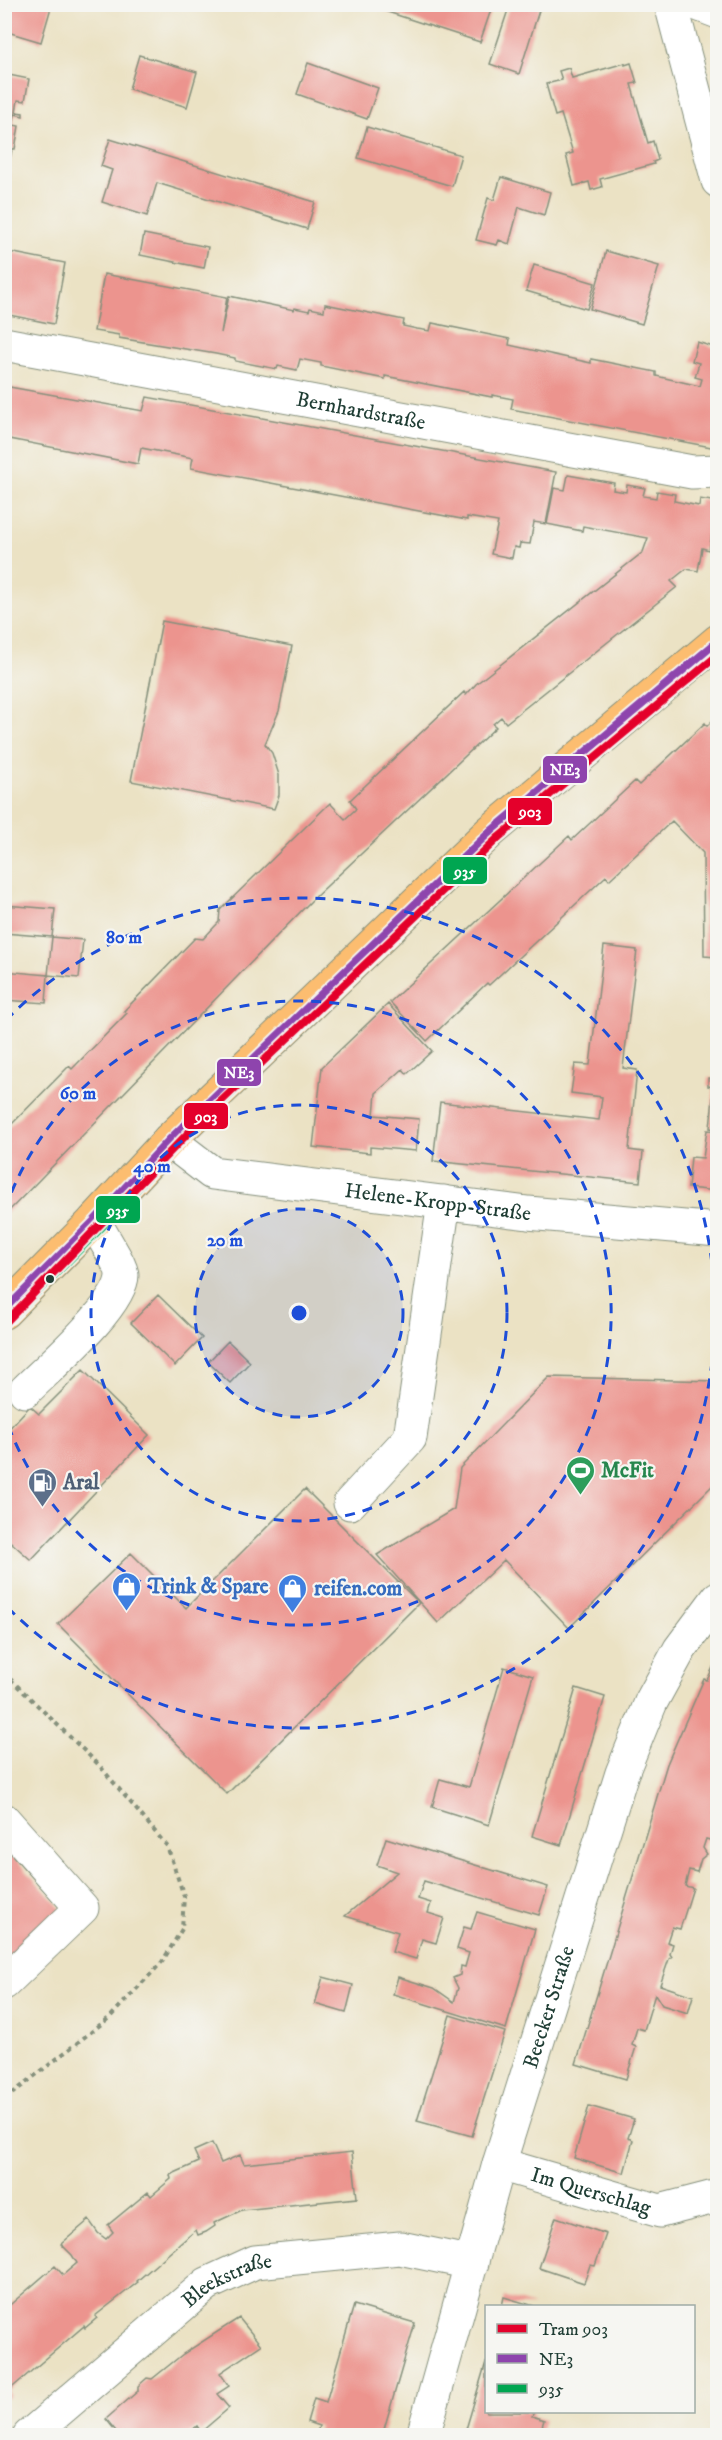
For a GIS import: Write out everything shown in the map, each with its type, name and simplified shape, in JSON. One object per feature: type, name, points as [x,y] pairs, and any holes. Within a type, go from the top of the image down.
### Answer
[{"type":"main road","points":[[4,1312],[94,1221],[169,1140],[490,832],[717,641]]},
{"type":"street","points":[[670,4],[717,181]]},
{"type":"street","points":[[697,4],[717,12]]},
{"type":"street","name":"Bernhardstraße","points":[[4,344],[692,472],[717,471]]},
{"type":"street","name":"Helene-Kropp-Straße","points":[[169,1140],[212,1173],[528,1213],[717,1230]]},
{"type":"street","points":[[350,1503],[410,1438],[444,1202]]},
{"type":"street","points":[[25,1391],[110,1306],[119,1288],[122,1273],[94,1221]]},
{"type":"street","name":"Beecker Straße","points":[[423,2436],[499,2164],[622,1773],[651,1702],[680,1649],[717,1598]]},
{"type":"street","points":[[4,1820],[82,1908],[4,1983]]},
{"type":"street","name":"Im Querschlag","points":[[499,2164],[660,2211],[717,2196]]},
{"type":"street","name":"Bleekstraße","points":[[29,2436],[207,2284],[255,2262],[400,2248],[472,2263]]},
{"type":"building","points":[[4,4],[52,4],[41,42],[4,31]]},
{"type":"building","points":[[363,4],[493,4],[480,42]]},
{"type":"building","points":[[510,4],[541,4],[519,74],[490,64]]},
{"type":"building","points":[[139,55],[197,72],[187,107],[129,89]]},
{"type":"building","points":[[308,63],[378,88],[367,119],[297,94]]},
{"type":"building","points":[[625,63],[625,65],[631,63],[637,83],[631,84],[648,143],[653,141],[658,160],[653,162],[654,164],[600,179],[602,187],[591,190],[589,182],[574,186],[566,155],[573,153],[561,114],[555,116],[546,84],[562,80],[559,71],[569,68],[572,78]]},
{"type":"building","points":[[4,74],[29,79],[25,101],[18,100],[16,112],[23,113],[23,116],[15,114],[13,125],[19,126],[15,149],[12,149],[7,173],[10,175],[5,196]]},
{"type":"building","points":[[367,127],[461,155],[452,186],[358,158]]},
{"type":"building","points":[[110,139],[315,202],[307,229],[157,183],[147,216],[102,202],[112,170],[101,166]]},
{"type":"building","points":[[501,177],[550,192],[544,215],[519,207],[509,244],[499,240],[497,245],[476,240],[488,198],[494,200]]},
{"type":"building","points":[[144,234],[208,247],[204,268],[140,255]]},
{"type":"building","points":[[4,251],[65,263],[54,324],[4,314]]},
{"type":"building","points":[[606,251],[659,266],[642,324],[590,309]]},
{"type":"building","points":[[534,265],[595,283],[587,309],[526,291]]},
{"type":"building","points":[[104,274],[227,297],[221,333],[229,296],[294,310],[295,308],[309,311],[310,308],[324,311],[325,304],[404,320],[403,326],[417,329],[430,331],[432,323],[510,339],[509,345],[591,363],[591,359],[656,372],[656,376],[700,386],[702,379],[695,377],[699,363],[692,361],[697,342],[717,348],[717,445],[711,447],[511,409],[513,399],[385,376],[385,379],[321,366],[321,363],[300,359],[297,370],[278,366],[277,369],[235,361],[235,358],[216,354],[119,338],[119,335],[94,331]]},
{"type":"building","points":[[4,386],[143,411],[147,397],[556,472],[546,524],[534,522],[530,544],[520,543],[519,548],[514,547],[512,558],[491,554],[498,522],[467,517],[467,520],[191,468],[193,458],[141,448],[138,464],[4,438]]},
{"type":"building","points":[[568,475],[614,483],[613,490],[626,492],[627,485],[645,488],[643,496],[656,498],[657,491],[675,494],[674,501],[699,506],[700,499],[718,502],[709,550],[702,548],[698,571],[686,569],[671,581],[677,587],[506,723],[501,717],[493,724],[496,727],[311,901],[5,1215],[5,1131],[69,1066],[72,1069],[195,938],[203,939],[219,922],[220,910],[330,803],[345,819],[356,809],[350,800],[464,692],[466,695],[476,684],[643,552],[648,538],[583,526],[582,531],[547,524],[554,488],[565,490]]},
{"type":"building","points":[[162,621],[292,646],[279,711],[265,744],[272,753],[279,775],[279,795],[274,809],[131,781]]},
{"type":"building","points":[[717,716],[717,957],[704,956],[703,853],[672,821],[609,880],[606,876],[489,985],[487,983],[427,1041],[390,1002],[569,836],[572,840],[635,781],[639,785],[705,723],[707,726]]},
{"type":"building","points":[[4,905],[55,909],[52,937],[4,933]]},
{"type":"building","points":[[52,937],[83,940],[79,978],[48,975]]},
{"type":"building","points":[[604,946],[637,950],[623,1068],[637,1070],[629,1150],[643,1152],[640,1182],[433,1161],[440,1102],[599,1120],[602,1097],[571,1093],[575,1064],[590,1065]]},
{"type":"building","points":[[4,971],[48,975],[46,1003],[4,1000]]},
{"type":"building","points":[[388,1004],[432,1051],[407,1074],[403,1069],[376,1093],[374,1115],[419,1119],[416,1151],[370,1147],[370,1153],[313,1147],[322,1067]]},
{"type":"building","points":[[708,1078],[717,1079],[717,1129],[710,1128],[714,1087],[708,1086]]},
{"type":"building","points":[[707,1130],[717,1131],[717,1191],[688,1188],[691,1157],[703,1158]]},
{"type":"building","points":[[158,1295],[202,1338],[175,1366],[131,1323]]},
{"type":"building","points":[[228,1341],[250,1362],[230,1383],[208,1362]]},
{"type":"building","name":"Aral","points":[[83,1370],[149,1435],[31,1560],[4,1536],[4,1434],[30,1406],[39,1414]]},
{"type":"building","name":"McFit","points":[[549,1377],[717,1381],[717,1481],[569,1628],[504,1560],[438,1623],[377,1555],[454,1509],[460,1468]]},
{"type":"building","points":[[305,1489],[419,1603],[227,1794],[58,1624],[131,1553],[186,1608]]},
{"type":"building","points":[[717,1659],[717,1780],[713,1794],[717,1795],[717,1842],[706,1839],[703,1848],[707,1854],[701,1859],[697,1872],[689,1870],[685,1886],[693,1888],[680,1929],[672,1927],[667,1942],[673,1944],[670,1954],[672,1957],[669,1959],[660,1985],[693,1996],[688,2013],[662,2005],[655,1994],[644,2030],[637,2028],[632,2045],[636,2047],[626,2079],[576,2064],[667,1764],[704,1679],[707,1680]]},
{"type":"building","points":[[504,1667],[533,1676],[489,1825],[432,1807],[440,1779],[469,1787]]},
{"type":"building","points":[[576,1688],[605,1697],[561,1845],[532,1836]]},
{"type":"building","points":[[386,1838],[548,1887],[539,1915],[424,1881],[418,1899],[431,1903],[428,1913],[444,1918],[436,1943],[422,1939],[416,1959],[392,1952],[398,1932],[345,1916],[397,1872],[377,1865]]},
{"type":"building","points":[[4,1846],[62,1910],[4,1963]]},
{"type":"building","points":[[477,1912],[535,1929],[506,2029],[393,1994],[398,1977],[434,1988],[454,2002],[458,1988],[453,1978],[460,1975],[461,1966],[465,1967],[469,1953],[457,1949],[464,1927],[471,1929]]},
{"type":"building","points":[[323,1977],[353,1985],[346,2013],[315,2004]]},
{"type":"building","points":[[450,2015],[505,2032],[472,2136],[417,2121]]},
{"type":"building","points":[[589,2106],[634,2119],[628,2138],[633,2140],[624,2173],[574,2158]]},
{"type":"building","points":[[212,2143],[221,2163],[240,2155],[244,2164],[352,2152],[357,2198],[242,2210],[214,2223],[215,2226],[206,2232],[198,2235],[196,2230],[138,2282],[95,2316],[97,2318],[85,2328],[84,2326],[7,2392],[10,2395],[4,2400],[4,2310],[55,2266],[63,2275],[77,2263],[61,2244],[89,2220],[98,2233],[106,2239],[113,2232],[108,2225],[148,2192],[151,2196],[171,2179],[170,2175],[199,2162],[194,2151]]},
{"type":"building","points":[[556,2217],[606,2234],[595,2266],[590,2265],[584,2283],[539,2268]]},
{"type":"building","points":[[504,2297],[531,2305],[502,2305]]},
{"type":"building","points":[[354,2305],[415,2323],[382,2436],[316,2436],[319,2426],[307,2422],[314,2398],[326,2402]]},
{"type":"building","points":[[239,2318],[261,2345],[220,2373],[229,2386],[217,2394],[229,2408],[201,2432],[197,2426],[186,2436],[120,2436],[106,2419],[138,2391],[138,2386],[147,2378],[152,2379],[183,2354]]},
{"type":"building","points":[[485,2365],[485,2413],[534,2413],[532,2416],[544,2420],[540,2433],[547,2436],[464,2436]]},
{"type":"tram line","name":"903","points":[[4,1324],[193,1128],[499,837],[718,655]]},
{"type":"transit line","name":"NE3","points":[[4,1311],[94,1221],[169,1140],[490,832],[718,641]]},
{"type":"transit line","name":"935","points":[[11,1319],[101,1228],[176,1147],[497,840],[718,655]]},
{"type":"place","name":"McFit","points":[[580,1496]]},
{"type":"place","name":"Aral","points":[[42,1508]]},
{"type":"place","name":"Trink & Spare","points":[[127,1612]]},
{"type":"place","name":"reifen.com","points":[[293,1614]]}]
